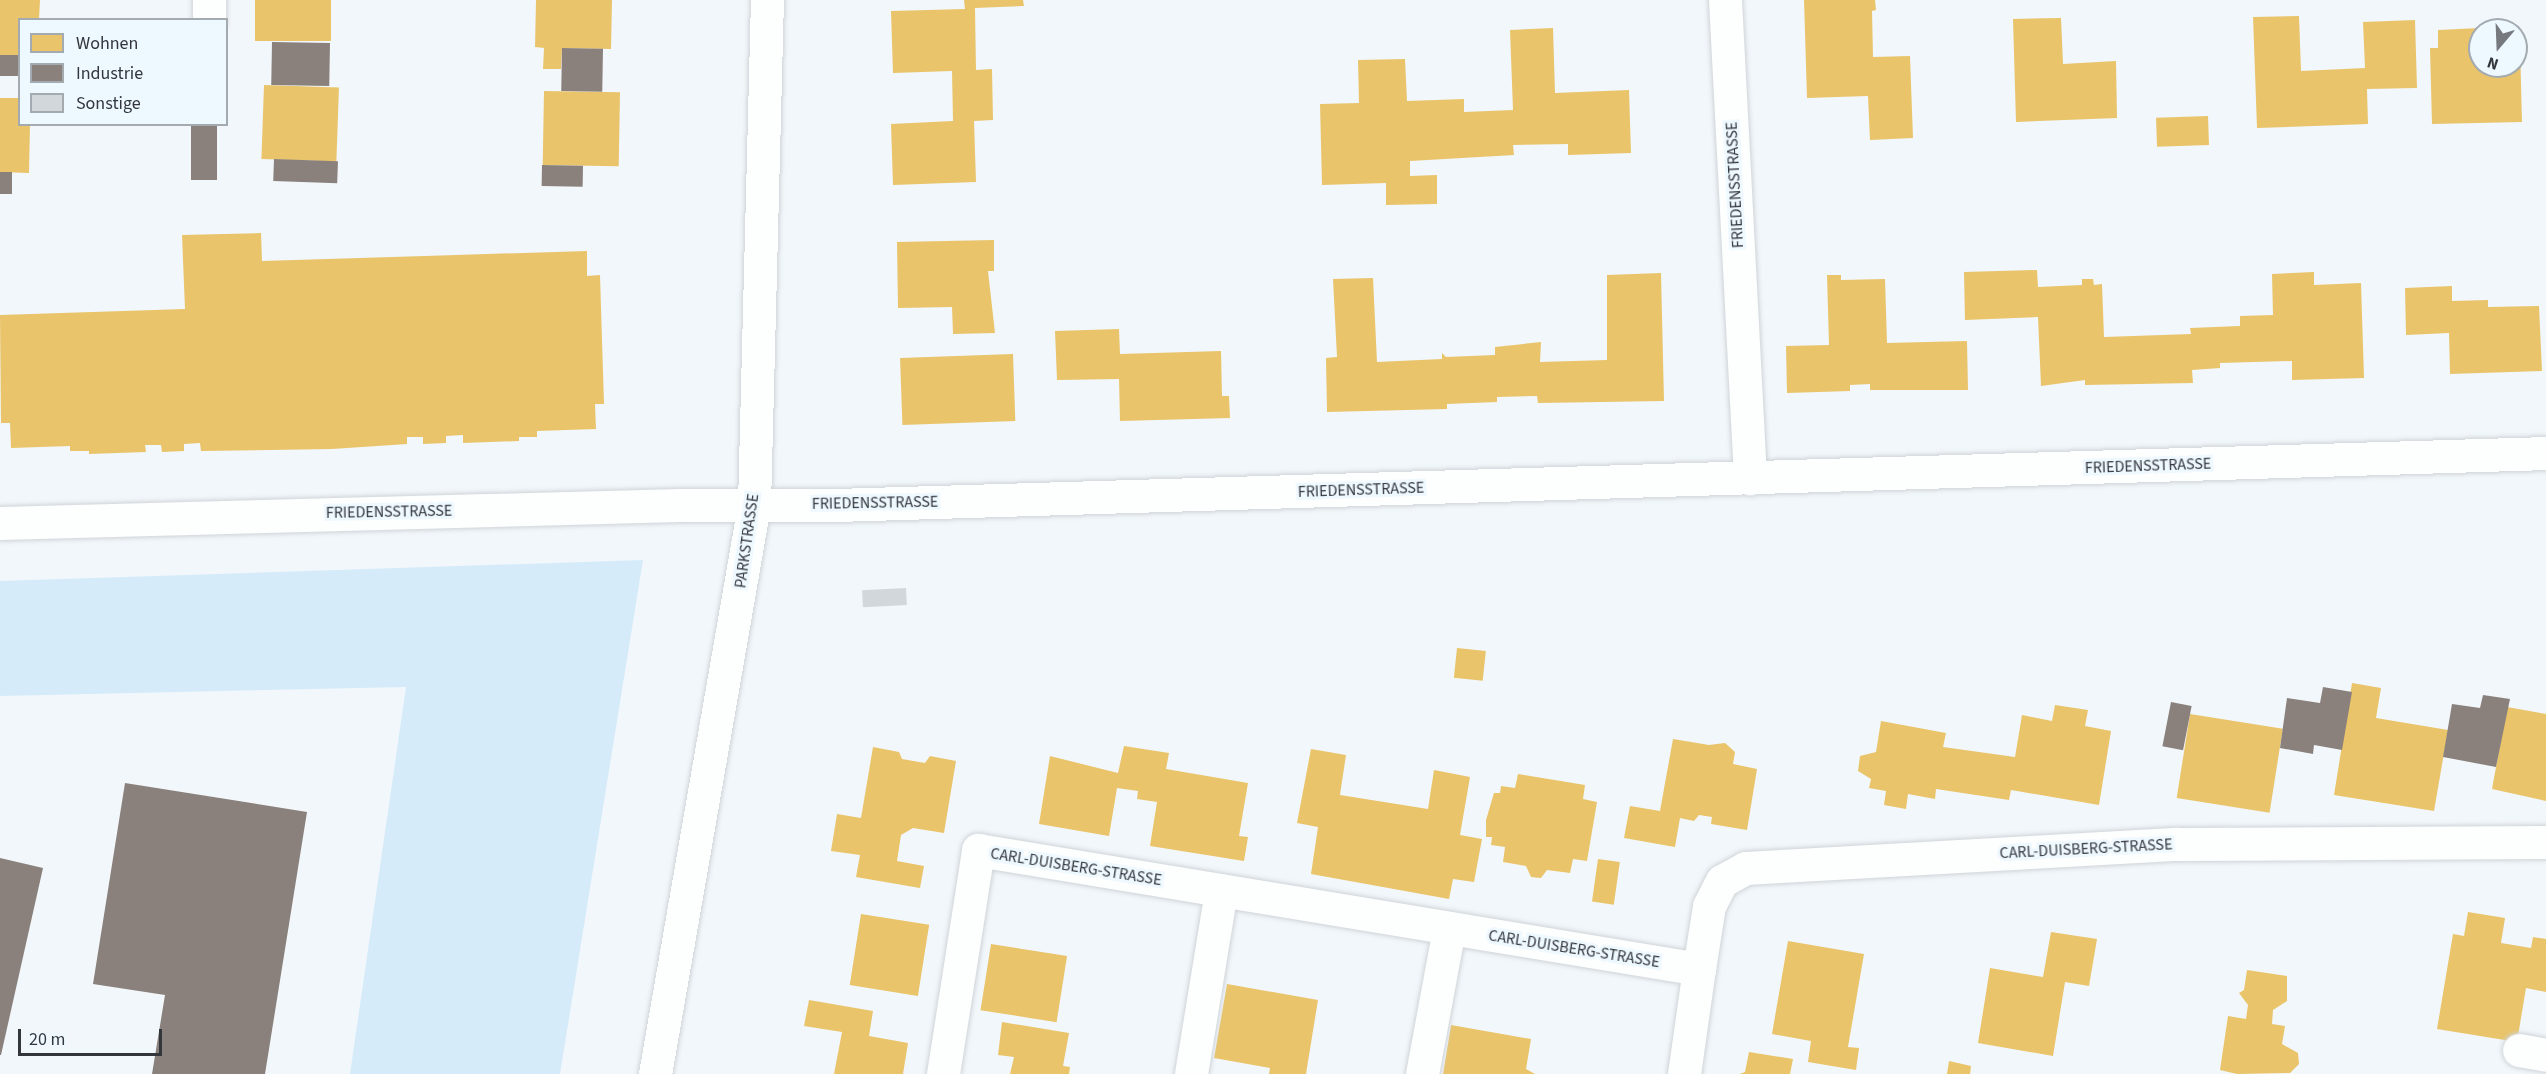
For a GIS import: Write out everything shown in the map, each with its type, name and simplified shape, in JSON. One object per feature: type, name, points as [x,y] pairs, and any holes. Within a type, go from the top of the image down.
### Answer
[{"type":"street","points":[[209,0],[209,18]]},
{"type":"street","name":"PARKSTRASSE","points":[[655,1074],[754,505],[767,0]]},
{"type":"street","name":"FRIEDENSSTRASSE","points":[[1725,0],[1750,478]]},
{"type":"street","name":"FRIEDENSSTRASSE","points":[[0,523],[1750,478],[2546,453]]},
{"type":"street","name":"CARL-DUISBERG-STRASSE","points":[[1684,1074],[1709,906],[1722,881],[1744,868],[2177,844],[2546,842]]},
{"type":"street","name":"CARL-DUISBERG-STRASSE","points":[[943,1074],[978,850],[1699,969]]},
{"type":"street","points":[[1191,1074],[1221,890]]},
{"type":"street","points":[[1422,1074],[1449,928]]},
{"type":"shaded area","points":[[643,560],[560,1074],[350,1074],[406,687],[0,696],[0,581]]},
{"type":"building: Wohnen","points":[[0,0],[40,0],[39,18],[18,18],[18,55],[0,55]]},
{"type":"building: Wohnen","points":[[255,0],[331,0],[331,41],[255,41]]},
{"type":"building: Wohnen","points":[[536,0],[612,0],[611,49],[562,48],[561,69],[543,69],[544,48],[535,47]]},
{"type":"building: Wohnen","points":[[964,0],[1023,0],[1024,6],[975,8],[976,70],[992,69],[993,120],[974,121],[976,182],[893,185],[891,124],[953,121],[952,71],[893,73],[891,11],[965,9]]},
{"type":"building: Wohnen","points":[[1804,0],[1875,0],[1876,10],[1872,11],[1873,57],[1910,56],[1913,138],[1870,140],[1868,96],[1807,98]]},
{"type":"building: Wohnen","points":[[2299,16],[2301,71],[2365,68],[2363,22],[2415,20],[2417,88],[2367,89],[2368,124],[2257,128],[2253,17]]},
{"type":"building: Wohnen","points":[[2061,18],[2063,64],[2116,61],[2117,118],[2016,122],[2013,19]]},
{"type":"building: Wohnen","points":[[1553,28],[1555,93],[1629,90],[1631,153],[1568,155],[1568,144],[1513,145],[1514,155],[1410,161],[1410,176],[1437,175],[1437,204],[1386,205],[1386,183],[1322,185],[1320,104],[1359,103],[1358,60],[1405,59],[1407,101],[1464,99],[1464,112],[1513,110],[1510,30]]},
{"type":"building: Wohnen","points":[[2468,29],[2468,78],[2521,78],[2522,122],[2432,124],[2430,48],[2438,48],[2438,30]]},
{"type":"building: Wohnen","points":[[264,85],[339,88],[336,162],[261,159]]},
{"type":"building: Wohnen","points":[[544,91],[620,92],[619,166],[543,165]]},
{"type":"building: Wohnen","points":[[0,98],[18,98],[18,126],[30,126],[29,173],[0,172]]},
{"type":"building: Wohnen","points":[[2208,116],[2209,145],[2157,147],[2156,118]]},
{"type":"building: Wohnen","points":[[261,233],[262,261],[587,251],[587,276],[600,275],[604,404],[595,404],[596,429],[537,431],[537,437],[519,437],[519,441],[463,443],[463,435],[446,436],[446,443],[423,444],[423,437],[407,437],[407,444],[332,449],[201,451],[200,443],[184,444],[184,451],[162,452],[161,445],[145,445],[146,452],[89,454],[89,451],[70,451],[70,446],[11,448],[10,423],[1,423],[0,315],[185,309],[182,235]]},
{"type":"building: Wohnen","points":[[994,240],[994,271],[988,271],[995,333],[953,334],[952,307],[898,308],[897,242]]},
{"type":"building: Wohnen","points":[[2037,270],[2038,287],[2082,285],[2082,279],[2093,279],[2094,285],[2102,284],[2104,337],[2191,334],[2190,328],[2240,326],[2240,316],[2273,315],[2272,274],[2314,272],[2314,285],[2361,283],[2364,378],[2292,380],[2292,361],[2220,363],[2220,368],[2192,370],[2193,383],[2085,385],[2085,380],[2041,386],[2038,317],[1965,320],[1964,272]]},
{"type":"building: Wohnen","points":[[1661,273],[1664,401],[1538,403],[1537,396],[1497,397],[1497,402],[1447,404],[1447,409],[1327,412],[1326,358],[1337,357],[1333,279],[1373,278],[1377,362],[1442,359],[1442,353],[1446,357],[1495,355],[1495,347],[1541,342],[1540,362],[1607,360],[1607,275]]},
{"type":"building: Wohnen","points":[[1827,275],[1841,275],[1841,280],[1885,279],[1887,343],[1967,341],[1968,390],[1870,390],[1870,384],[1850,385],[1850,391],[1787,393],[1786,346],[1829,345]]},
{"type":"building: Wohnen","points":[[2452,286],[2452,301],[2488,300],[2488,307],[2539,306],[2542,371],[2450,374],[2449,333],[2406,335],[2405,288]]},
{"type":"building: Wohnen","points":[[1119,329],[1120,354],[1221,351],[1222,396],[1229,396],[1230,418],[1120,421],[1119,379],[1057,380],[1055,331]]},
{"type":"building: Wohnen","points":[[1013,354],[1015,421],[902,425],[900,358]]},
{"type":"building: Wohnen","points":[[1457,648],[1486,651],[1483,681],[1454,678]]},
{"type":"building: Wohnen","points":[[2352,683],[2381,688],[2376,718],[2448,730],[2434,811],[2334,795]]},
{"type":"building: Wohnen","points":[[2055,705],[2088,710],[2085,726],[2111,731],[2099,805],[2011,790],[2009,800],[1936,789],[1935,799],[1908,794],[1906,809],[1884,805],[1886,791],[1869,788],[1871,779],[1858,771],[1860,756],[1876,752],[1881,721],[1946,733],[1943,747],[2015,757],[2022,715],[2052,721]]},
{"type":"building: Wohnen","points":[[2507,707],[2546,714],[2546,801],[2492,789]]},
{"type":"building: Wohnen","points":[[2190,714],[2283,729],[2270,813],[2177,798]]},
{"type":"building: Wohnen","points":[[1673,739],[1709,745],[1725,743],[1735,752],[1733,764],[1757,769],[1747,830],[1711,824],[1712,817],[1699,815],[1694,821],[1680,818],[1675,847],[1624,838],[1630,806],[1660,811]]},
{"type":"building: Wohnen","points":[[1124,746],[1169,753],[1166,769],[1248,783],[1239,836],[1248,837],[1244,861],[1150,846],[1157,802],[1137,799],[1138,791],[1117,788],[1109,836],[1039,824],[1050,756],[1118,773]]},
{"type":"building: Wohnen","points":[[873,747],[899,752],[902,759],[925,763],[930,756],[956,761],[944,833],[913,828],[901,835],[897,861],[924,866],[920,888],[856,877],[860,855],[831,851],[837,814],[861,818]]},
{"type":"building: Wohnen","points":[[1311,749],[1346,755],[1340,795],[1428,809],[1434,770],[1470,777],[1460,835],[1482,839],[1474,882],[1453,879],[1449,899],[1311,874],[1318,827],[1297,823]]},
{"type":"building: Wohnen","points":[[1518,774],[1585,785],[1583,799],[1597,802],[1587,861],[1573,859],[1570,873],[1547,870],[1541,878],[1531,877],[1526,866],[1503,862],[1505,847],[1491,845],[1492,837],[1486,837],[1486,820],[1494,793],[1500,793],[1501,786],[1515,788]]},
{"type":"building: Wohnen","points":[[1598,859],[1620,862],[1614,905],[1592,902]]},
{"type":"building: Wohnen","points":[[2468,912],[2505,918],[2501,943],[2531,948],[2533,937],[2546,939],[2546,992],[2526,988],[2517,1042],[2437,1029],[2453,934],[2464,936]]},
{"type":"building: Wohnen","points":[[861,914],[929,925],[918,996],[850,985]]},
{"type":"building: Wohnen","points":[[2051,932],[2097,939],[2089,986],[2065,982],[2053,1056],[1978,1043],[1990,968],[2043,977]]},
{"type":"building: Wohnen","points":[[1788,941],[1864,954],[1848,1047],[1859,1048],[1856,1070],[1808,1062],[1811,1041],[1772,1034]]},
{"type":"building: Wohnen","points":[[991,944],[1067,956],[1057,1022],[981,1010]]},
{"type":"building: Wohnen","points":[[2247,970],[2287,976],[2287,1001],[2273,1010],[2272,1024],[2285,1026],[2282,1044],[2298,1053],[2299,1064],[2290,1073],[2237,1074],[2220,1070],[2228,1016],[2246,1019],[2248,1005],[2239,993],[2244,990]]},
{"type":"building: Wohnen","points":[[1227,984],[1318,1000],[1306,1074],[1269,1074],[1270,1068],[1214,1058]]},
{"type":"building: Wohnen","points":[[809,1000],[873,1011],[869,1036],[908,1043],[903,1074],[834,1074],[842,1032],[804,1026]]},
{"type":"building: Wohnen","points":[[1002,1022],[1069,1033],[1063,1066],[1070,1067],[1069,1074],[1010,1074],[1014,1057],[998,1055]]},
{"type":"building: Wohnen","points":[[1451,1025],[1531,1039],[1526,1069],[1535,1074],[1443,1074]]},
{"type":"building: Wohnen","points":[[1749,1052],[1793,1059],[1790,1074],[1740,1074],[1745,1072]]},
{"type":"building: Wohnen","points":[[1949,1061],[1971,1066],[1970,1074],[1947,1074]]},
{"type":"building: Industrie","points":[[272,42],[330,43],[329,86],[271,85]]},
{"type":"building: Industrie","points":[[562,48],[603,49],[602,92],[561,91]]},
{"type":"building: Industrie","points":[[0,55],[18,55],[18,76],[0,76]]},
{"type":"building: Industrie","points":[[191,126],[217,126],[217,180],[191,180]]},
{"type":"building: Industrie","points":[[274,159],[338,161],[337,183],[273,181]]},
{"type":"building: Industrie","points":[[542,165],[583,166],[583,187],[542,186]]},
{"type":"building: Industrie","points":[[0,172],[12,172],[12,194],[0,194]]},
{"type":"building: Industrie","points":[[2323,687],[2352,692],[2342,750],[2314,745],[2313,754],[2280,748],[2287,698],[2320,703]]},
{"type":"building: Industrie","points":[[2483,695],[2510,699],[2496,767],[2443,757],[2452,704],[2480,708]]},
{"type":"building: Industrie","points":[[2171,702],[2192,706],[2183,750],[2162,746]]},
{"type":"building: Industrie","points":[[125,783],[307,812],[265,1074],[152,1074],[165,995],[93,984]]},
{"type":"building: Industrie","points":[[0,858],[43,868],[1,1055],[0,1055]]},
{"type":"building: Sonstige","points":[[906,588],[907,605],[863,607],[862,590]]}]
